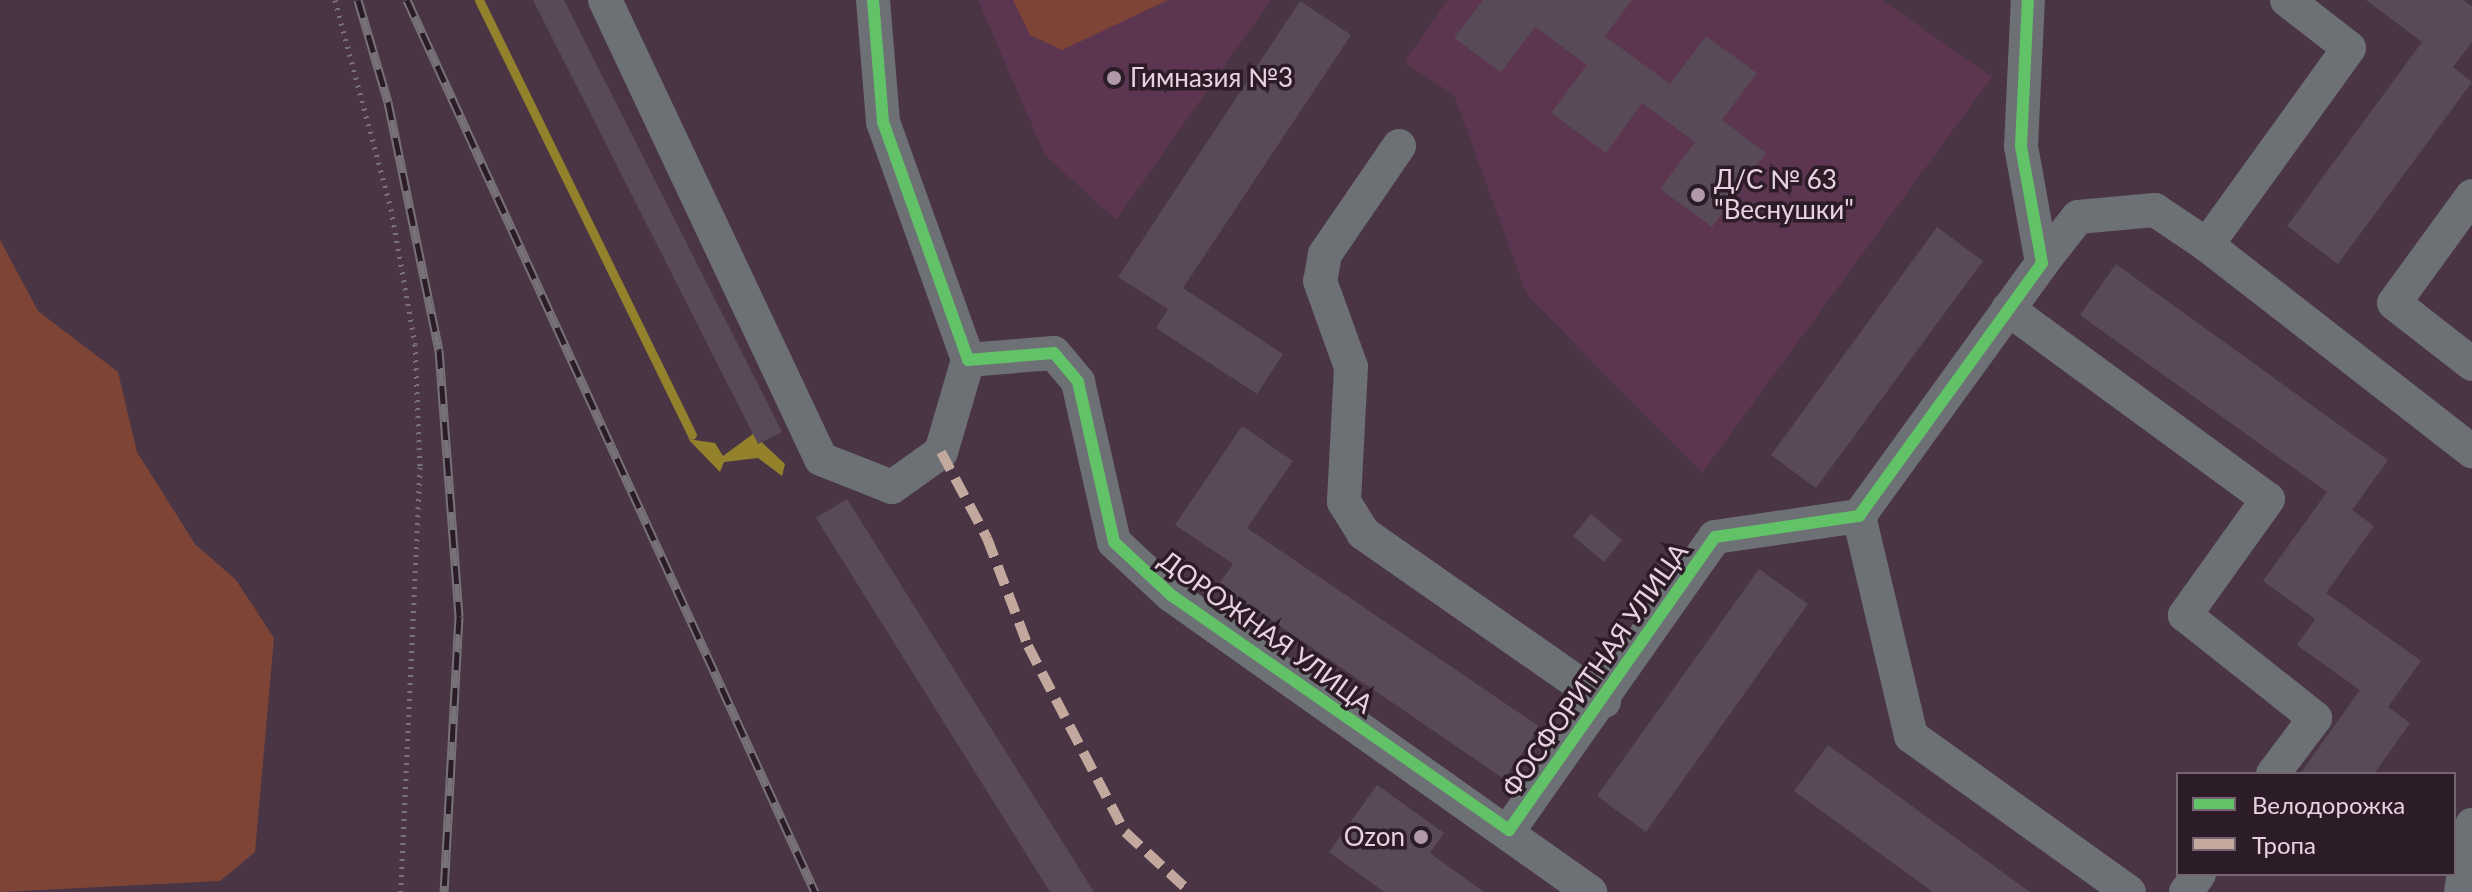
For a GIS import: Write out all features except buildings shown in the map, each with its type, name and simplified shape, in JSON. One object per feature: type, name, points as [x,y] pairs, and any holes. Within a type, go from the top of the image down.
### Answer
[{"type":"street","points":[[605,0],[821,459],[892,487],[941,452],[968,360],[883,122],[873,0]]},
{"type":"street","points":[[2028,0],[2021,146],[2042,263]]},
{"type":"street","points":[[2207,245],[2349,48],[2287,0]]},
{"type":"street","points":[[1399,146],[1325,254],[1320,281],[1351,367],[1344,502],[1363,533],[1604,701]]},
{"type":"street","points":[[2472,196],[2394,303],[2472,364]]},
{"type":"street","points":[[2129,892],[1911,736],[1859,516],[2042,263],[2078,217],[2155,210],[2207,245],[2472,451]]},
{"type":"street","points":[[2008,309],[2268,499],[2185,615],[2315,718],[2274,772]]},
{"type":"street","name":"ДОРОЖНАЯ УЛИЦА","points":[[968,360],[1054,353],[1078,382],[1114,542],[1171,595],[1509,830]]},
{"type":"street","name":"ФОСФОРИТНАЯ УЛИЦА","points":[[1509,830],[1604,701],[1715,537],[1859,516]]},
{"type":"street","points":[[2461,892],[2472,825]]},
{"type":"street","points":[[1509,830],[1590,892]]},
{"type":"path","points":[[335,0],[391,209],[415,344],[420,467],[401,892]]},
{"type":"shaded area","name":"Гимназия №3","points":[[978,0],[1271,0],[1116,220],[1045,155]]},
{"type":"shaded area","points":[[1013,0],[1168,0],[1062,50],[1030,35]]},
{"type":"shaded area","name":"Д/С № 63 \"Веснушки\"","points":[[1448,0],[1882,0],[1992,77],[1702,473],[1527,295],[1454,95],[1404,62]]},
{"type":"shaded area","points":[[0,240],[38,311],[118,372],[137,452],[195,544],[236,580],[274,638],[255,852],[220,881],[0,892]]},
{"type":"shaded area","points":[[753,434],[785,464],[782,476],[758,458],[724,462],[720,472],[688,439],[715,443],[723,456]]},
{"type":"waterway","points":[[479,0],[692,435]]},
{"type":"railway","points":[[358,0],[388,102],[439,350],[459,616],[444,892]]},
{"type":"railway","points":[[407,0],[815,892]]},
{"type":"marked path","points":[[941,452],[987,538],[1028,646],[1125,832],[1190,892]]},
{"type":"cycle path","points":[[873,0],[883,122],[968,360],[1054,353],[1078,382],[1114,542],[1171,595],[1509,830],[1715,537],[1859,516],[2042,263],[2021,146],[2028,0]]},
{"type":"place","name":"Гимназия №3","points":[[1114,78]]},
{"type":"place","name":"Д/С № 63 \"Веснушки\"","points":[[1698,195]]},
{"type":"place","name":"Ozon","points":[[1421,837]]}]
